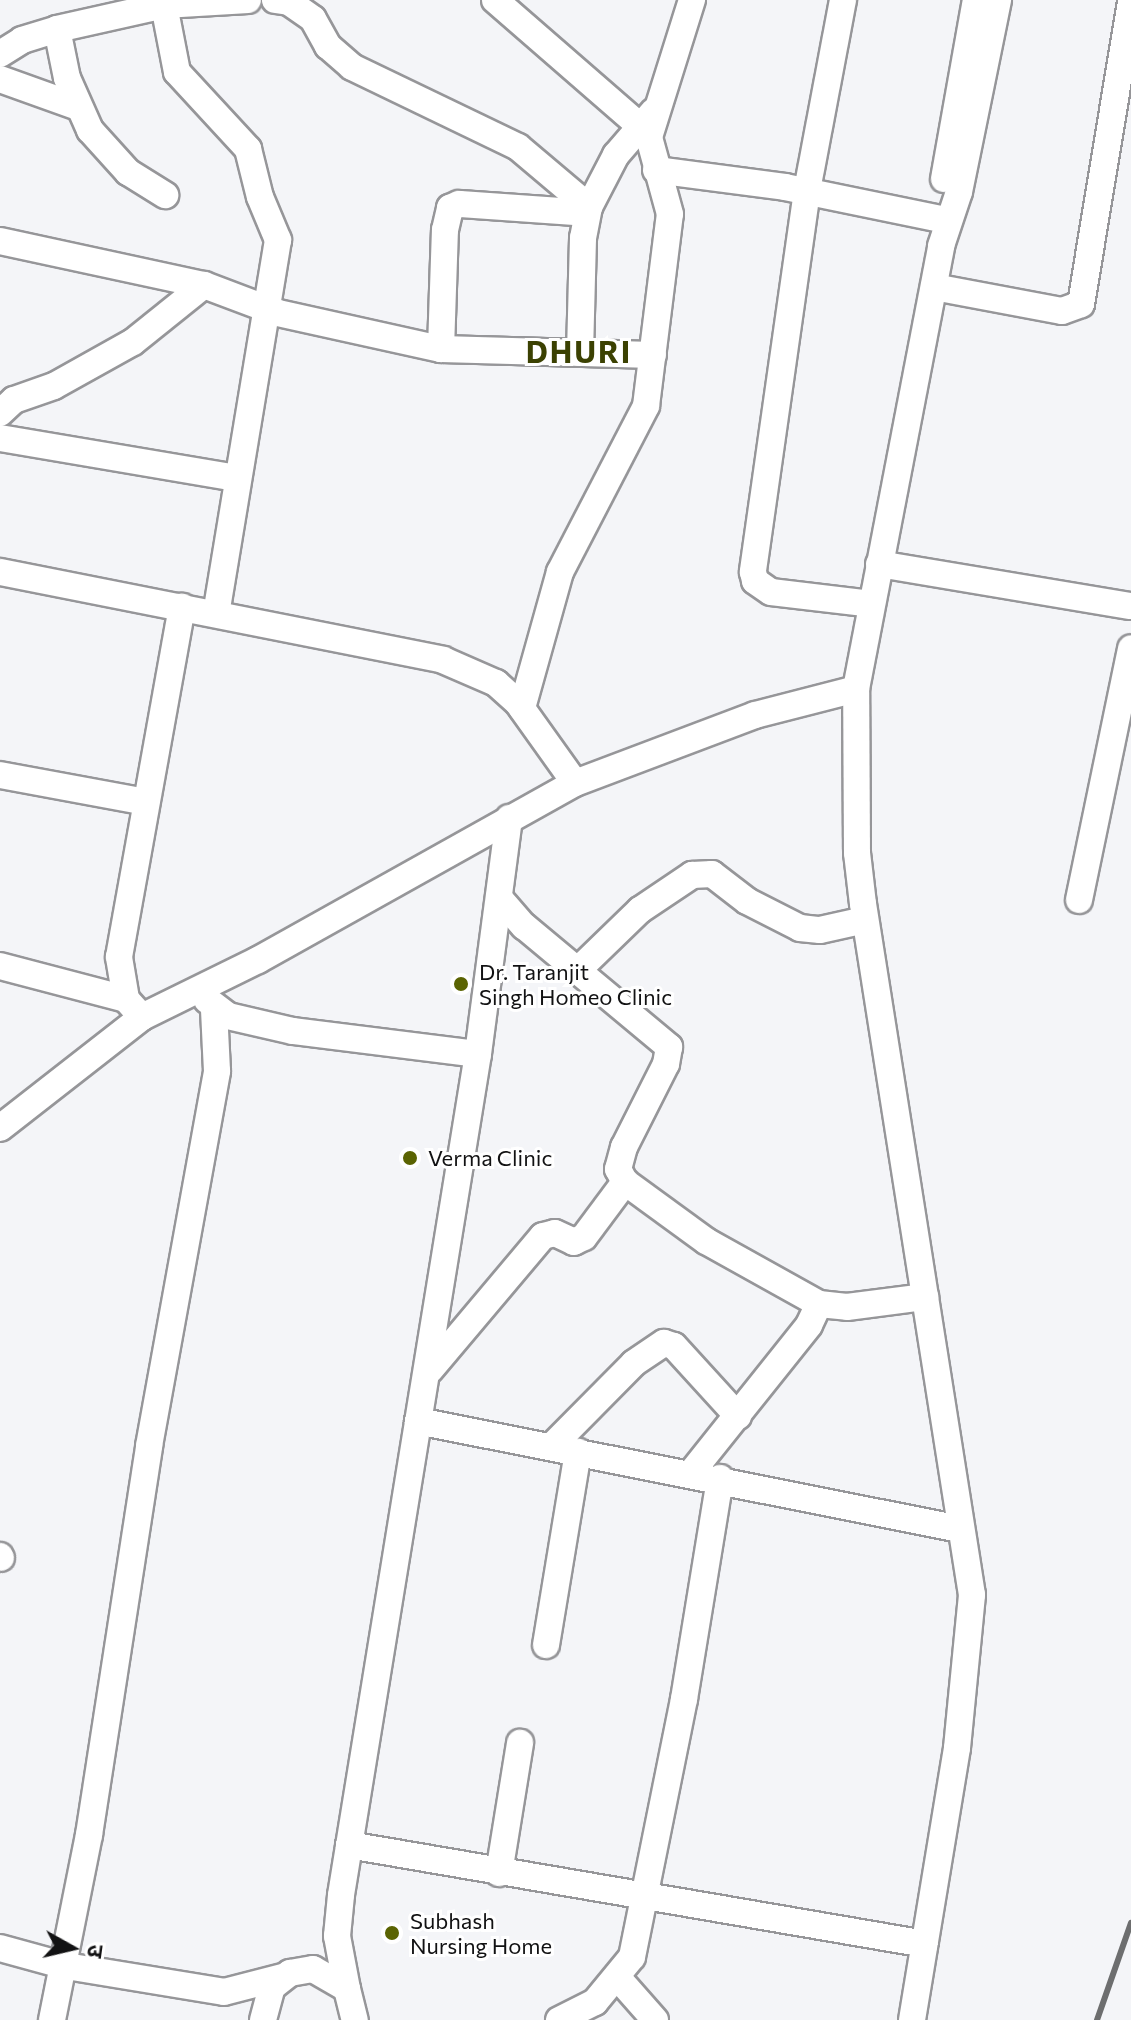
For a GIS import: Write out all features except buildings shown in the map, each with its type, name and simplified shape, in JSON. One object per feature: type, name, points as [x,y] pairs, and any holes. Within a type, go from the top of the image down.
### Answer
[{"type":"street","points":[[0,54],[67,18],[163,2],[248,0]]},
{"type":"street","points":[[495,0],[648,117],[656,170],[670,214],[653,355],[637,430],[560,572],[522,708]]},
{"type":"street","points":[[580,353],[588,210],[600,179],[648,117],[692,0]]},
{"type":"street","points":[[843,0],[807,191],[753,572],[755,581],[771,592],[871,604]]},
{"type":"street","points":[[941,246],[941,219],[976,0]]},
{"type":"street","points":[[912,2020],[972,1630],[960,1529],[865,920],[857,853],[856,689],[941,246],[959,192],[998,0]]},
{"type":"street","points":[[163,2],[177,72],[248,149],[260,197],[276,228],[277,254],[236,478],[216,614]]},
{"type":"street","points":[[934,287],[1062,311],[1081,304],[1131,2]]},
{"type":"street","points":[[292,3],[352,67],[518,147],[588,210]]},
{"type":"street","points":[[67,18],[78,107],[109,152],[165,195]]},
{"type":"street","points":[[0,79],[78,107]]},
{"type":"street","points":[[656,170],[807,191],[941,219]]},
{"type":"street","points":[[441,349],[445,230],[450,208],[459,204],[588,210]]},
{"type":"street","points":[[0,241],[204,285],[265,309],[441,349],[653,355]]},
{"type":"street","points":[[0,413],[14,400],[54,386],[133,342],[204,285]]},
{"type":"street","points":[[0,438],[236,478]]},
{"type":"street","points":[[879,564],[1131,606]]},
{"type":"street","points":[[0,572],[443,660],[496,683],[522,708],[575,783]]},
{"type":"street","points":[[134,1008],[119,957],[182,607]]},
{"type":"street","points":[[1079,900],[1131,648]]},
{"type":"street","points":[[0,966],[134,1008],[207,1000],[509,818],[575,783],[755,715],[856,689]]},
{"type":"street","points":[[0,775],[146,802]]},
{"type":"street","points":[[357,2008],[337,1936],[349,1845],[478,1054],[501,900],[509,818]]},
{"type":"street","points":[[577,971],[640,910],[692,875],[712,874],[747,901],[800,928],[820,930],[865,920]]},
{"type":"street","points":[[501,900],[577,971],[669,1047],[666,1064],[624,1147],[618,1169],[625,1182],[706,1241],[749,1261],[819,1304],[847,1307],[925,1297]]},
{"type":"street","points":[[207,1000],[293,1031],[478,1054]]},
{"type":"street","points":[[52,2020],[66,1966],[149,1446],[217,1071],[207,1000]]},
{"type":"street","points":[[0,1128],[134,1008]]},
{"type":"street","points":[[428,1372],[543,1236],[555,1233],[574,1242],[584,1237],[625,1182]]},
{"type":"street","points":[[691,1473],[809,1325],[819,1304]]},
{"type":"street","points":[[551,1447],[634,1363],[664,1343],[674,1346],[738,1416]]},
{"type":"street","points":[[418,1421],[720,1478],[960,1529]]},
{"type":"street","points":[[546,1645],[578,1452]]},
{"type":"street","points":[[559,2020],[595,2002],[618,1978],[632,1957],[646,1899],[720,1478]]},
{"type":"street","points":[[499,1873],[520,1743]]},
{"type":"street","points":[[349,1845],[646,1899],[925,1944]]},
{"type":"street","points":[[263,2020],[265,2000],[290,1974],[337,1936]]},
{"type":"street","points":[[0,1948],[66,1966],[224,1992],[290,1974],[326,1972],[357,2008]]},
{"type":"street","points":[[618,1978],[655,2020]]},
{"type":"street","points":[[224,1992],[250,2020]]},
{"type":"railway","points":[[1097,2020],[1131,1923]]},
{"type":"place","name":"Dr. Taranjit Singh Homeo Clinic","points":[[461,984]]},
{"type":"place","name":"Verma Clinic","points":[[410,1158]]},
{"type":"place","name":"Subhash Nursing Home","points":[[392,1933]]},
{"type":"district","name":"DHURI","points":[[579,351]]}]
